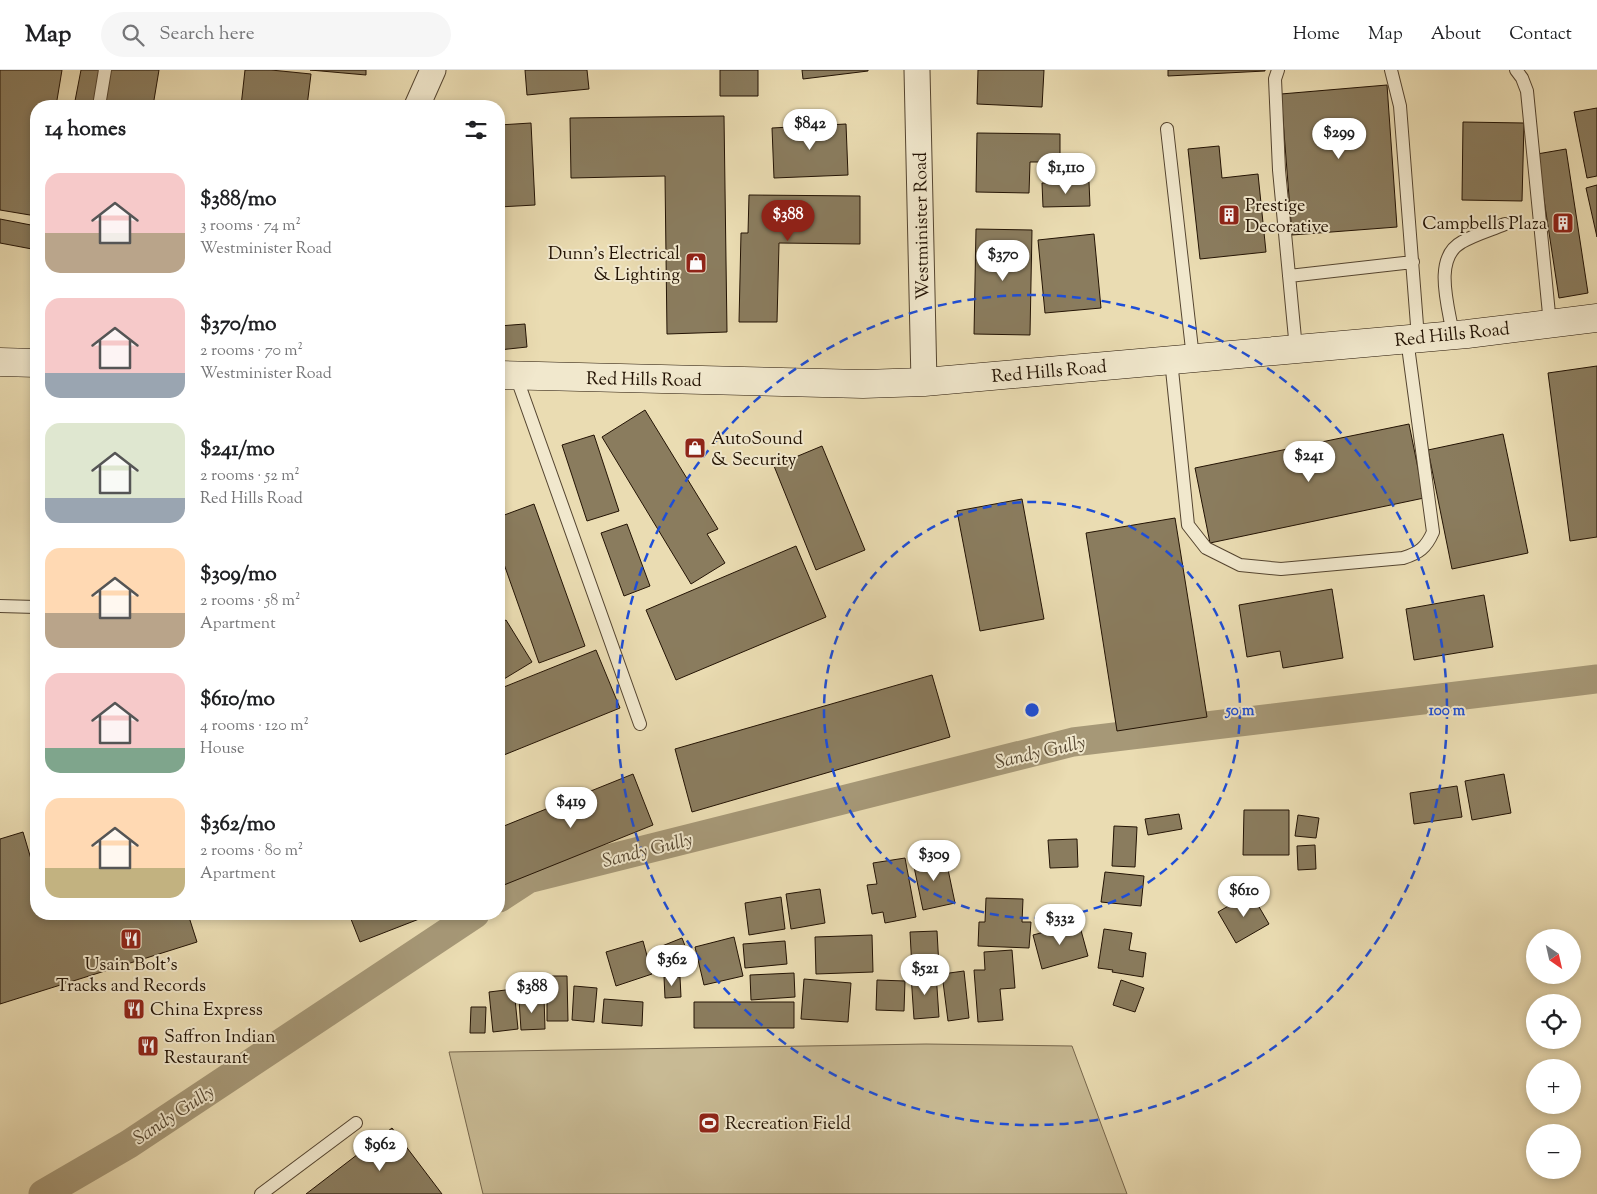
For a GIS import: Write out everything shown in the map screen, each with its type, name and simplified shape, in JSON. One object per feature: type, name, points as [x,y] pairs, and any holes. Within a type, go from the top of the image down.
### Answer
[{"type":"main road","name":"Red Hills Road","points":[[508,375],[863,384],[924,382],[1412,339],[1597,318]]},
{"type":"main road","points":[[0,362],[30,363]]},
{"type":"street","points":[[420,100],[433,70]]},
{"type":"street","name":"Westminister Road","points":[[917,70],[924,382]]},
{"type":"lane","points":[[100,100],[104,70]]},
{"type":"lane","points":[[1278,70],[1275,79],[1279,161],[1296,350]]},
{"type":"lane","points":[[1167,129],[1182,359],[1188,525],[1201,543],[1217,555],[1240,565],[1281,569],[1403,558],[1417,553],[1426,546],[1433,532],[1412,339],[1413,262],[1400,106],[1391,70]]},
{"type":"lane","points":[[1516,70],[1522,78],[1527,91],[1550,324]]},
{"type":"lane","points":[[1453,335],[1445,279],[1446,264],[1450,252],[1461,242],[1506,224]]},
{"type":"lane","points":[[1289,276],[1413,262]]},
{"type":"lane","points":[[508,375],[640,724]]},
{"type":"lane","points":[[0,606],[30,606]]},
{"type":"lane","points":[[261,1194],[356,1123]]},
{"type":"shaded area","name":"Recreation Field","points":[[926,1044],[1072,1046],[1127,1194],[483,1194],[449,1052]]},
{"type":"building","points":[[0,70],[62,70],[57,100],[30,100],[30,215],[0,210]]},
{"type":"building","points":[[81,70],[159,70],[154,100],[75,100]]},
{"type":"building","points":[[245,70],[271,70],[311,74],[308,100],[242,100]]},
{"type":"building","points":[[310,70],[366,70],[366,75]]},
{"type":"building","points":[[525,70],[587,70],[589,89],[527,95]]},
{"type":"building","points":[[720,70],[758,70],[758,96],[720,96]]},
{"type":"building","points":[[802,70],[868,70],[868,71],[803,79]]},
{"type":"building","points":[[978,70],[1044,70],[1042,107],[977,104]]},
{"type":"building","points":[[1168,70],[1265,70],[1265,71],[1168,76]]},
{"type":"building","points":[[1387,85],[1397,227],[1292,235],[1281,94]]},
{"type":"building","points":[[1597,108],[1597,176],[1587,178],[1574,112]]},
{"type":"building","name":"Dunn's Electrical & Lighting","points":[[724,116],[727,332],[667,334],[665,176],[571,178],[570,118]]},
{"type":"building","points":[[1463,122],[1524,123],[1522,201],[1462,200]]},
{"type":"building","points":[[531,123],[535,205],[505,207],[505,125]]},
{"type":"building","points":[[846,124],[848,175],[774,178],[772,128]]},
{"type":"building","points":[[977,133],[1060,134],[1060,162],[1030,162],[1029,193],[976,192]]},
{"type":"building","name":"Prestige Decorative","points":[[1219,146],[1222,178],[1258,174],[1266,252],[1200,259],[1188,149]]},
{"type":"building","name":"Campbells Plaza","points":[[1566,149],[1588,293],[1559,298],[1537,154]]},
{"type":"building","points":[[1089,182],[1090,206],[1043,207],[1042,183]]},
{"type":"building","points":[[1597,185],[1597,237],[1586,188]]},
{"type":"building","points":[[749,195],[860,196],[860,244],[779,243],[777,322],[739,322],[741,233],[748,233]]},
{"type":"building","points":[[0,219],[30,225],[30,249],[0,243]]},
{"type":"building","points":[[976,229],[1032,230],[1030,335],[974,334]]},
{"type":"building","points":[[1094,234],[1101,308],[1045,313],[1038,240]]},
{"type":"building","points":[[525,324],[527,347],[505,349],[505,326]]},
{"type":"building","points":[[1597,366],[1597,537],[1570,541],[1548,373]]},
{"type":"building","points":[[645,410],[718,529],[707,534],[725,563],[691,584],[602,437]]},
{"type":"building","points":[[1409,424],[1424,498],[1210,543],[1195,468]]},
{"type":"building","points":[[1503,434],[1528,553],[1452,569],[1428,450]]},
{"type":"building","points":[[594,435],[619,511],[587,521],[562,445]]},
{"type":"building","points":[[822,446],[865,550],[816,570],[774,466]]},
{"type":"building","points":[[1022,499],[1044,619],[980,631],[957,511]]},
{"type":"building","points":[[534,504],[585,646],[539,663],[505,567],[505,515]]},
{"type":"building","points":[[1175,518],[1207,717],[1117,731],[1086,533]]},
{"type":"building","points":[[627,524],[650,586],[624,596],[601,533]]},
{"type":"building","points":[[796,546],[826,617],[676,680],[646,610]]},
{"type":"building","points":[[1332,589],[1343,658],[1283,668],[1280,651],[1247,657],[1239,605]]},
{"type":"building","points":[[1484,595],[1493,647],[1414,660],[1406,609]]},
{"type":"building","points":[[505,621],[532,662],[505,678]]},
{"type":"building","points":[[596,650],[620,708],[505,755],[505,687]]},
{"type":"building","points":[[932,675],[950,737],[692,812],[675,749]]},
{"type":"building","points":[[633,774],[653,825],[505,885],[505,826]]},
{"type":"building","points":[[1504,774],[1511,813],[1472,820],[1465,781]]},
{"type":"building","points":[[1457,786],[1462,817],[1414,824],[1410,793]]},
{"type":"building","points":[[1244,810],[1289,810],[1289,855],[1243,855]]},
{"type":"building","points":[[1179,814],[1182,829],[1148,835],[1145,819]]},
{"type":"building","points":[[1298,815],[1319,818],[1316,838],[1295,836]]},
{"type":"building","points":[[1114,826],[1137,827],[1135,867],[1112,866]]},
{"type":"building","points":[[23,832],[30,856],[30,920],[190,920],[197,942],[0,1004],[0,839]]},
{"type":"building","points":[[1077,839],[1078,867],[1050,868],[1048,840]]},
{"type":"building","points":[[1315,845],[1316,869],[1298,870],[1297,846]]},
{"type":"building","points":[[945,855],[955,903],[923,910],[913,862]]},
{"type":"building","points":[[905,858],[916,917],[885,923],[883,912],[872,914],[867,885],[877,884],[873,863]]},
{"type":"building","points":[[1105,872],[1144,876],[1141,906],[1101,902]]},
{"type":"building","points":[[820,889],[825,923],[791,929],[786,894]]},
{"type":"building","points":[[1251,893],[1269,924],[1236,943],[1218,912]]},
{"type":"building","points":[[781,897],[785,929],[749,935],[745,903]]},
{"type":"building","points":[[986,898],[1023,899],[1022,922],[1031,922],[1029,948],[978,946],[979,922],[985,922]]},
{"type":"building","points":[[351,920],[417,920],[360,942]]},
{"type":"building","points":[[1079,923],[1088,956],[1042,969],[1033,935]]},
{"type":"building","points":[[1104,929],[1132,933],[1129,950],[1146,953],[1143,977],[1098,968]]},
{"type":"building","points":[[937,931],[939,967],[912,969],[910,932]]},
{"type":"building","points":[[872,935],[873,972],[816,974],[815,937]]},
{"type":"building","points":[[734,937],[743,976],[704,985],[695,947]]},
{"type":"building","points":[[682,938],[691,961],[661,973],[652,950]]},
{"type":"building","points":[[643,941],[652,974],[616,986],[606,952]]},
{"type":"building","points":[[785,941],[787,964],[745,968],[743,944]]},
{"type":"building","points":[[1012,950],[1015,988],[1000,989],[1003,1020],[978,1022],[974,970],[985,970],[984,952]]},
{"type":"building","points":[[964,971],[969,1018],[948,1021],[942,974]]},
{"type":"building","points":[[794,973],[795,997],[751,1000],[750,975]]},
{"type":"building","points":[[936,973],[939,1017],[914,1019],[911,975]]},
{"type":"building","points":[[547,976],[567,976],[568,1021],[547,1021]]},
{"type":"building","points":[[664,977],[680,977],[681,997],[665,998]]},
{"type":"building","points":[[804,979],[851,983],[848,1022],[801,1019]]},
{"type":"building","points":[[877,980],[905,981],[904,1011],[876,1010]]},
{"type":"building","points":[[1121,980],[1144,988],[1135,1012],[1113,1005]]},
{"type":"building","points":[[574,986],[597,988],[594,1022],[572,1020]]},
{"type":"building","points":[[514,989],[518,1029],[493,1032],[489,992]]},
{"type":"building","points":[[544,997],[545,1029],[521,1030],[519,999]]},
{"type":"building","points":[[604,999],[643,1002],[642,1026],[602,1023]]},
{"type":"building","points":[[694,1002],[794,1002],[794,1028],[694,1028]]},
{"type":"building","points":[[471,1007],[486,1007],[485,1033],[470,1033]]},
{"type":"building","points":[[392,1128],[442,1194],[306,1194]]},
{"type":"waterway","name":"Sandy Gully","points":[[505,894],[528,879],[1073,742],[1597,679]]},
{"type":"waterway","name":"Sandy Gully","points":[[43,1194],[129,1144],[466,920]]},
{"type":"place","name":"Prestige Decorative","points":[[1229,215]]},
{"type":"place","name":"Campbells Plaza","points":[[1563,223]]},
{"type":"place","name":"Dunn's Electrical & Lighting","points":[[696,263]]},
{"type":"place","name":"AutoSound & Security","points":[[695,448]]},
{"type":"place","name":"Usain Bolt's Tracks and Records","points":[[131,939]]},
{"type":"place","name":"China Express","points":[[134,1009]]},
{"type":"place","name":"Saffron Indian Restaurant","points":[[148,1046]]},
{"type":"place","name":"Recreation Field","points":[[709,1123]]}]
